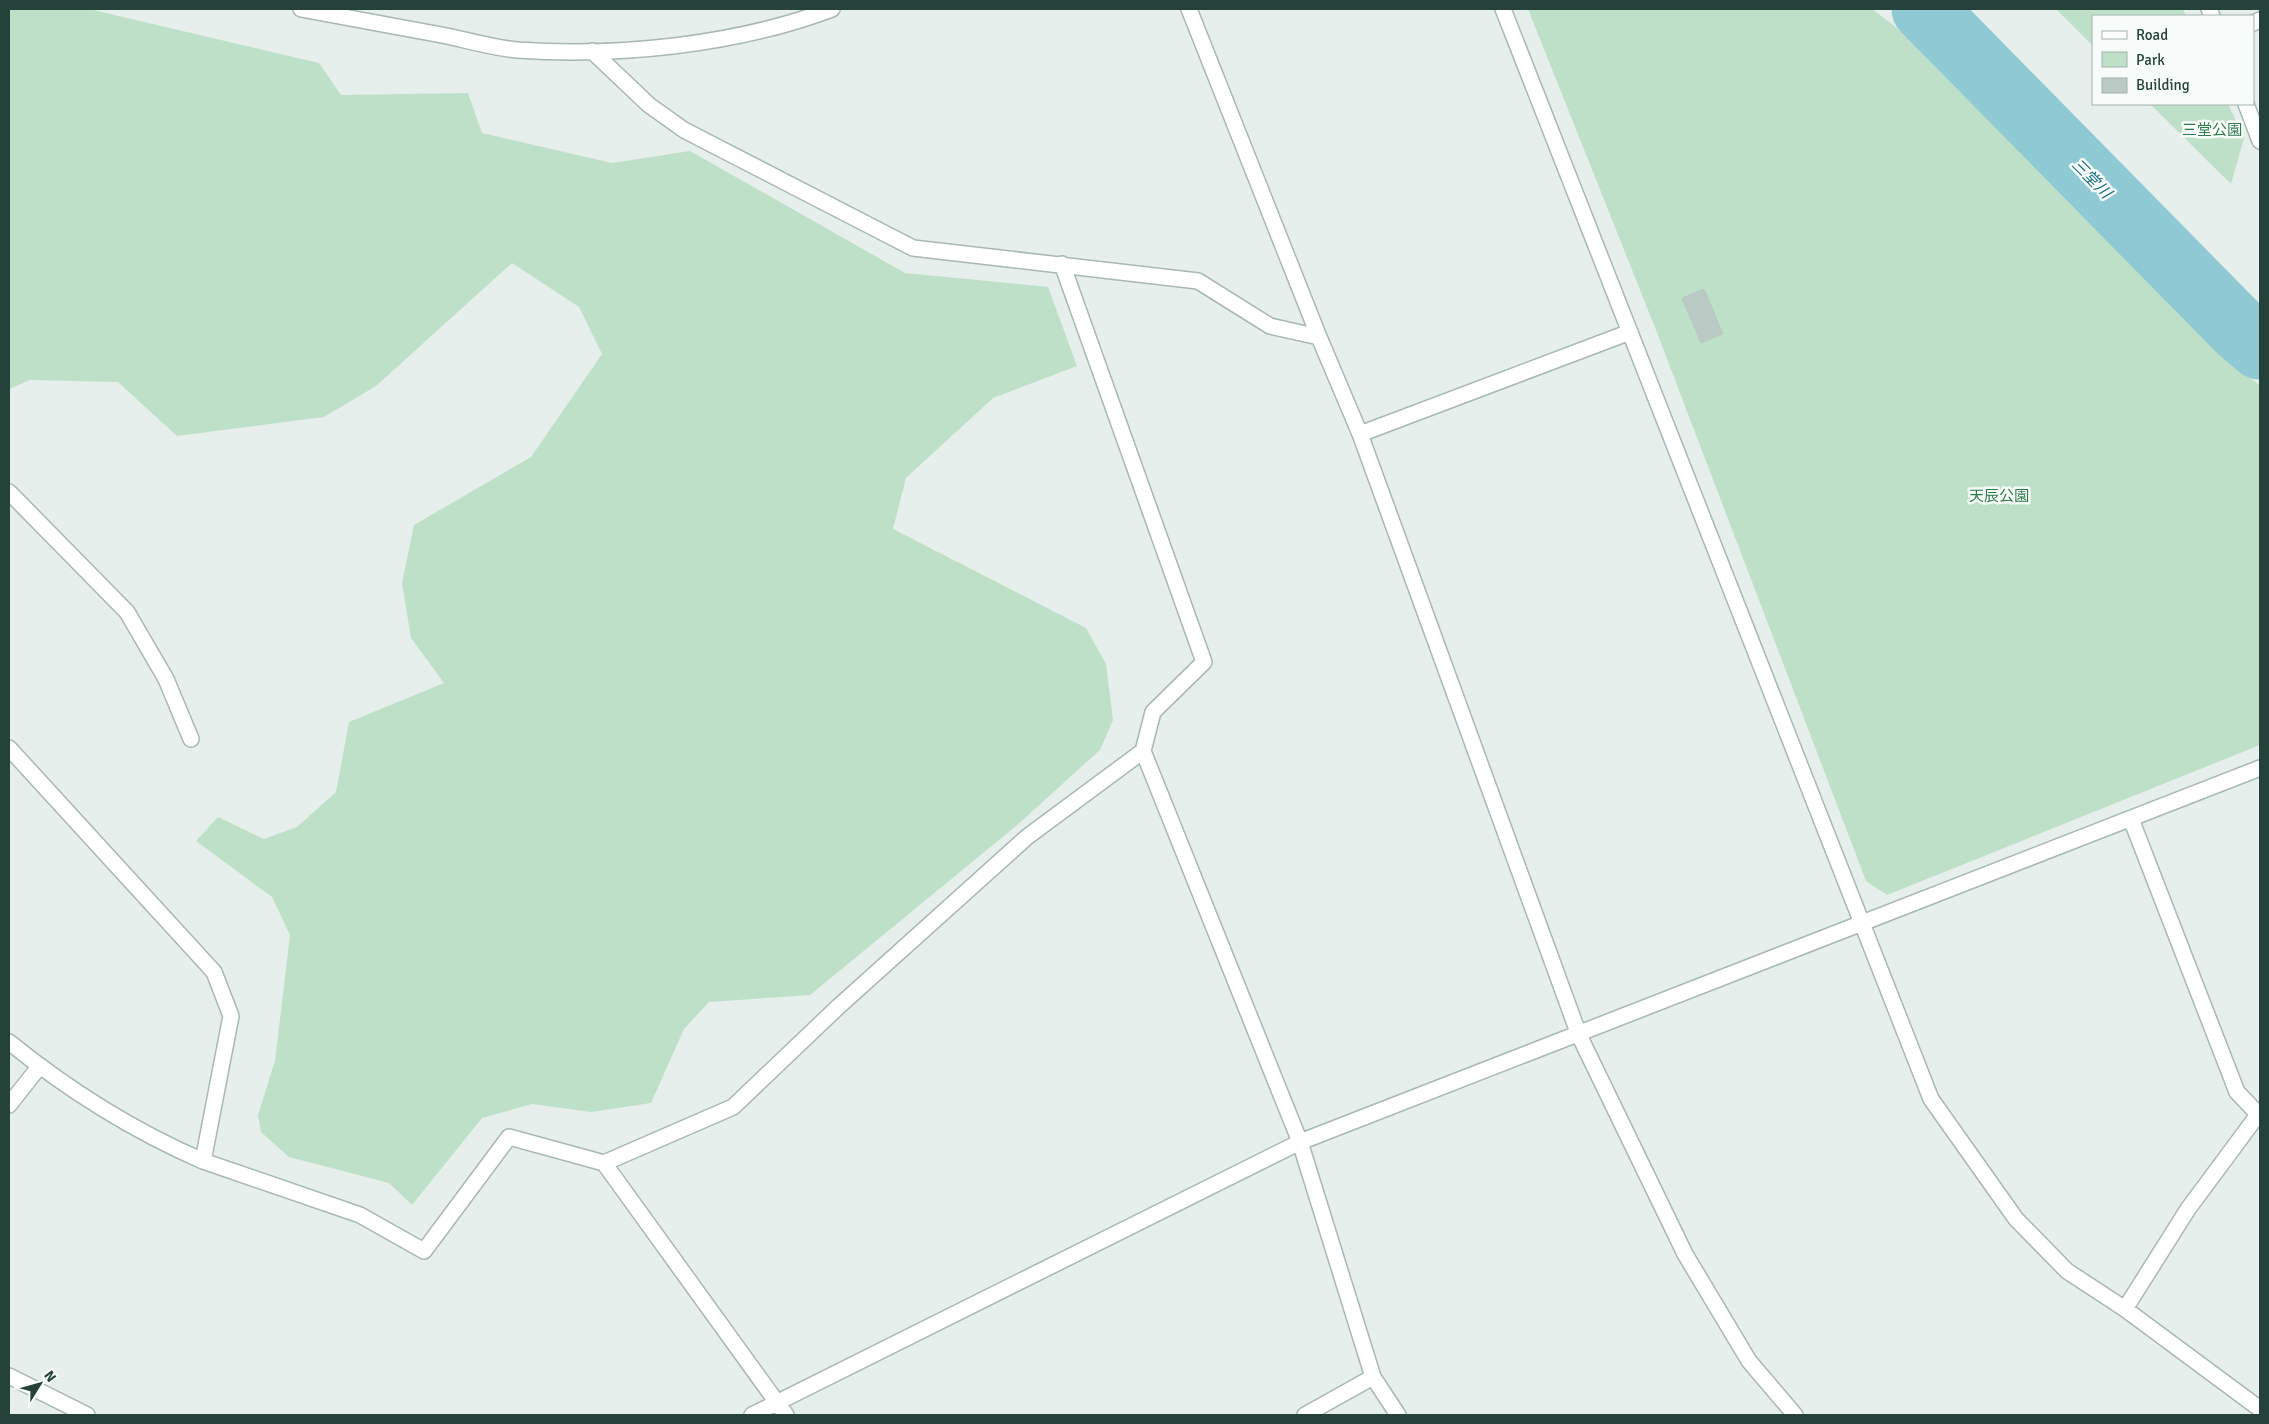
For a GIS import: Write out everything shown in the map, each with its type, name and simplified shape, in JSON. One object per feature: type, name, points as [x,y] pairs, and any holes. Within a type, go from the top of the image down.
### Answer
[{"type":"street","points":[[301,9],[516,50],[592,51],[720,39],[812,16],[832,9]]},
{"type":"street","points":[[1189,9],[1319,338],[1360,434],[1579,1035],[1685,1254],[1749,1361],[1796,1415]]},
{"type":"street","points":[[1503,9],[1931,1099],[2016,1219],[2067,1271],[2125,1309],[2260,1410]]},
{"type":"street","points":[[592,51],[649,105],[684,130],[913,248],[1198,281],[1270,326],[1319,338]]},
{"type":"street","points":[[2246,105],[2260,141]]},
{"type":"street","points":[[1062,264],[1204,662],[1153,712],[1143,751],[1300,1142],[1373,1377],[1398,1415]]},
{"type":"street","points":[[1360,434],[1630,332]]},
{"type":"street","points":[[9,492],[127,612],[166,679],[191,739]]},
{"type":"street","points":[[9,748],[214,972],[230,1016],[203,1161]]},
{"type":"street","points":[[9,1042],[39,1067],[157,1140],[203,1161],[360,1215],[424,1251],[509,1137],[604,1163],[733,1107],[838,1006],[1028,837],[1143,751]]},
{"type":"street","points":[[752,1415],[1300,1142],[1579,1035],[1861,922],[2260,768]]},
{"type":"street","points":[[2125,1309],[2188,1209],[2259,1113],[2237,1092],[2131,819]]},
{"type":"street","points":[[9,1105],[39,1067]]},
{"type":"street","points":[[604,1163],[786,1415]]},
{"type":"street","points":[[9,1376],[87,1415]]},
{"type":"street","points":[[1304,1415],[1373,1377]]},
{"type":"green space","points":[[9,9],[89,9],[319,63],[341,95],[468,93],[482,133],[612,163],[690,151],[905,273],[1048,287],[1077,366],[993,398],[906,478],[893,529],[1086,628],[1106,664],[1113,720],[1100,750],[1016,826],[810,995],[709,1002],[684,1029],[651,1103],[591,1112],[532,1104],[482,1118],[412,1205],[389,1183],[289,1157],[261,1132],[258,1115],[275,1061],[290,935],[272,897],[196,841],[218,817],[264,839],[297,827],[336,792],[349,722],[444,683],[411,638],[402,583],[414,525],[531,457],[602,354],[579,307],[512,263],[376,386],[324,417],[177,436],[118,382],[30,380],[9,389]]},
{"type":"green space","name":"天辰公園","points":[[1528,9],[1872,9],[1952,70],[2227,357],[2260,386],[2260,745],[1887,895],[1866,881],[1656,330]]},
{"type":"green space","points":[[2056,9],[2183,9],[2186,15],[2092,15],[2092,45]]},
{"type":"green space","name":"三堂公園","points":[[2151,105],[2228,105],[2244,138],[2231,184]]},
{"type":"building","points":[[1704,289],[1723,334],[1701,343],[1682,298]]},
{"type":"waterway","name":"三堂川","points":[[1924,9],[2239,329],[2260,347]]}]
